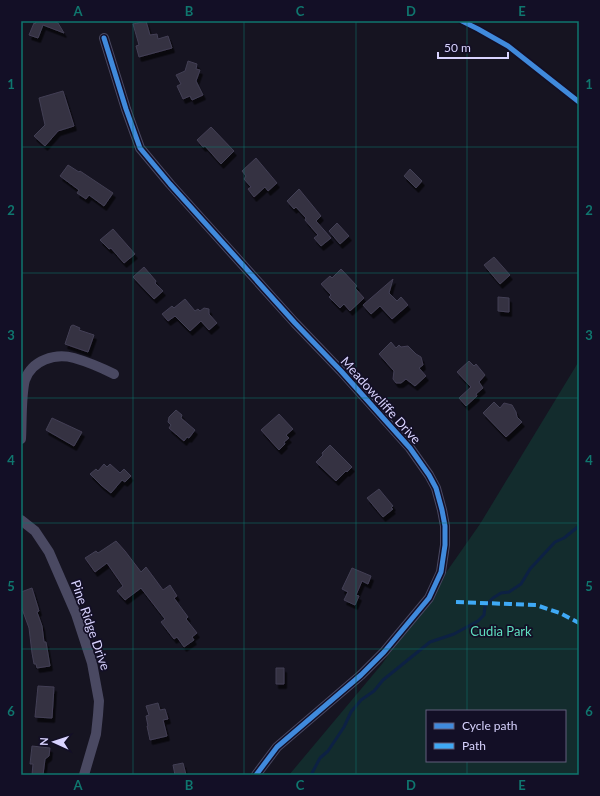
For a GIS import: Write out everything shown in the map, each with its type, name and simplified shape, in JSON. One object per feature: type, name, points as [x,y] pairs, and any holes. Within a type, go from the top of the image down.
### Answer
[{"type":"street","name":"Meadowcliffe Drive","points":[[104,38],[140,148],[170,184],[295,324],[341,371],[410,448],[429,475],[436,488],[442,510],[445,526],[445,545],[440,572],[429,598],[384,652],[361,675],[277,747],[256,775]]},
{"type":"street","points":[[21,439],[25,381],[33,367],[38,363],[50,358],[63,356],[74,358],[114,374]]},
{"type":"street","name":"Pine Ridge Drive","points":[[21,520],[35,531],[49,552],[76,614],[92,663],[99,701],[98,715],[96,734],[84,775]]},
{"type":"green space","name":"Cudia Park","points":[[579,361],[579,775],[289,775],[382,664],[480,524]]},
{"type":"building","points":[[35,21],[53,21],[58,23],[64,33],[43,25],[38,38],[29,35],[34,23],[35,24],[36,22]]},
{"type":"building","points":[[146,21],[150,35],[157,34],[158,39],[168,36],[172,48],[139,57],[136,46],[139,45],[133,24]]},
{"type":"building","points":[[188,61],[197,64],[196,69],[200,70],[196,81],[203,95],[192,100],[190,96],[183,99],[177,86],[181,84],[176,75],[185,71]]},
{"type":"building","points":[[63,91],[74,126],[58,131],[45,146],[34,136],[45,125],[39,98]]},
{"type":"building","points":[[211,127],[234,151],[221,164],[205,146],[203,147],[197,140]]},
{"type":"building","points":[[256,158],[277,183],[268,191],[265,187],[254,197],[248,189],[251,187],[244,179],[246,176],[242,171]]},
{"type":"building","points":[[68,165],[79,172],[80,171],[113,193],[104,206],[89,195],[86,199],[77,193],[79,190],[60,176]]},
{"type":"building","points":[[410,169],[422,181],[416,188],[404,176]]},
{"type":"building","points":[[299,189],[321,216],[316,221],[331,238],[321,246],[314,238],[318,235],[305,220],[306,218],[296,207],[294,209],[287,201]]},
{"type":"building","points":[[337,223],[349,236],[340,244],[329,231]]},
{"type":"building","points":[[113,229],[135,254],[124,263],[111,248],[109,249],[100,240]]},
{"type":"building","points":[[494,257],[510,275],[500,284],[484,265]]},
{"type":"building","points":[[144,267],[156,281],[155,283],[163,291],[154,299],[133,277]]},
{"type":"building","points":[[341,269],[357,286],[355,288],[364,298],[350,311],[344,304],[340,308],[329,297],[331,295],[321,284],[330,276],[332,278]]},
{"type":"building","points":[[393,279],[389,293],[397,301],[401,297],[408,305],[392,319],[380,306],[371,314],[363,305]]},
{"type":"building","points":[[498,297],[509,298],[509,312],[498,311]]},
{"type":"building","points":[[185,299],[195,311],[198,309],[200,311],[204,308],[209,309],[209,314],[217,323],[209,330],[201,321],[190,331],[175,316],[168,321],[162,314],[172,306],[174,308]]},
{"type":"building","points":[[73,325],[80,328],[79,330],[94,335],[88,352],[65,344],[71,326]]},
{"type":"building","points":[[391,342],[396,348],[399,345],[401,347],[408,346],[421,357],[423,365],[419,368],[426,376],[415,386],[406,379],[401,383],[396,383],[393,379],[394,371],[379,354]]},
{"type":"building","points":[[469,361],[474,366],[476,364],[485,375],[479,382],[483,388],[466,406],[459,398],[471,387],[457,372]]},
{"type":"building","points":[[494,402],[500,408],[504,403],[512,405],[517,417],[522,422],[506,437],[483,413]]},
{"type":"building","points":[[176,410],[182,415],[181,418],[195,430],[189,438],[187,437],[184,441],[169,428],[171,425],[168,422],[169,417]]},
{"type":"building","points":[[279,414],[293,429],[286,435],[289,438],[284,442],[285,444],[279,450],[261,430]]},
{"type":"building","points":[[52,418],[82,432],[74,446],[46,430]]},
{"type":"building","points":[[330,445],[352,467],[336,481],[316,462]]},
{"type":"building","points":[[104,464],[107,467],[110,464],[120,473],[124,469],[131,476],[125,482],[122,480],[111,493],[90,474],[96,469],[98,471]]},
{"type":"building","points":[[379,489],[393,506],[391,508],[393,509],[383,517],[367,498]]},
{"type":"building","points":[[116,541],[141,572],[146,567],[163,590],[170,585],[177,596],[174,598],[188,617],[186,619],[197,633],[192,637],[194,640],[184,647],[177,637],[174,639],[161,622],[165,619],[141,588],[125,600],[117,591],[123,586],[107,563],[95,572],[85,558],[96,551],[98,553]]},
{"type":"building","points":[[352,568],[371,576],[368,584],[362,581],[356,595],[359,596],[355,605],[344,600],[348,592],[342,589]]},
{"type":"building","points":[[32,588],[39,611],[37,612],[42,626],[44,642],[46,642],[50,666],[37,668],[36,664],[34,664],[29,628],[21,606],[21,592]]},
{"type":"building","points":[[276,668],[284,668],[284,684],[276,684]]},
{"type":"building","points":[[38,686],[54,687],[52,718],[35,717]]},
{"type":"building","points":[[158,703],[160,710],[165,709],[168,719],[163,720],[167,736],[150,740],[146,716],[149,715],[146,706]]},
{"type":"building","points":[[32,746],[50,748],[49,756],[45,759],[43,775],[32,775],[33,764],[30,764]]},
{"type":"building","points":[[183,763],[186,775],[175,775],[173,765]]},
{"type":"waterway","points":[[311,775],[320,758],[328,751],[344,727],[351,712],[361,700],[374,691],[383,680],[430,642],[454,634],[478,621],[484,615],[485,606],[493,598],[501,593],[509,592],[521,584],[530,569],[555,542],[564,538],[579,526]]},
{"type":"marked path","points":[[456,602],[536,605],[560,613],[579,623]]},
{"type":"cycle path","points":[[462,21],[508,46],[579,102]]},
{"type":"cycle path","points":[[104,38],[140,148],[170,184],[295,323],[341,371],[410,448],[429,475],[436,488],[442,510],[445,526],[445,545],[441,572],[429,598],[384,652],[361,675],[277,747],[256,775]]}]
